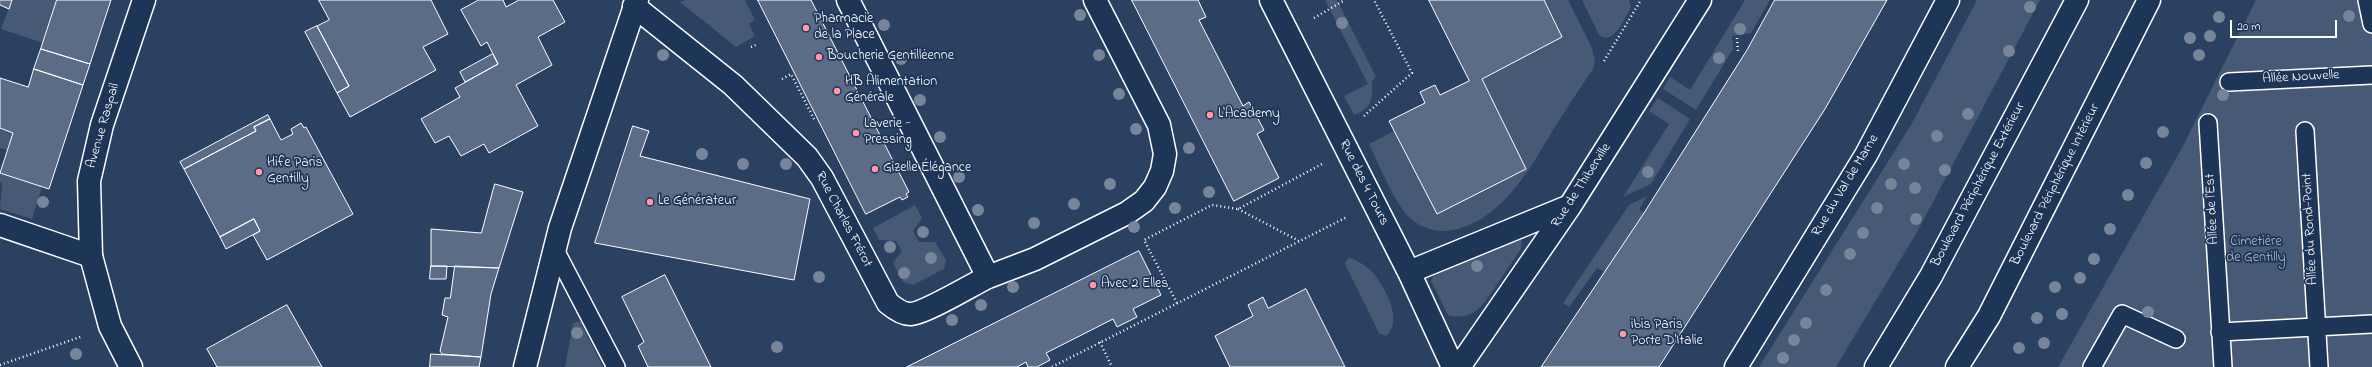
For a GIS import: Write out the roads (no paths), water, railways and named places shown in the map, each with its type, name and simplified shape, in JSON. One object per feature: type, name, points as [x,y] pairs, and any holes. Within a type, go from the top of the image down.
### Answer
[{"type":"main road","name":"Avenue Raspail","points":[[131,367],[110,326],[91,256],[89,181],[102,125],[144,0]]},
{"type":"main road","points":[[848,0],[988,277]]},
{"type":"main road","name":"Rue Charles Frérot","points":[[525,367],[554,248],[635,3],[733,85],[807,157],[822,178],[888,303],[897,310],[910,314],[922,310],[988,277],[1035,260],[1127,213],[1144,201],[1155,187],[1162,171],[1165,154],[1159,125],[1095,0]]},
{"type":"main road","name":"Rue des 4 Tours","points":[[1271,0],[1409,272],[1452,367]]},
{"type":"main road","name":"Rue de Thiberville","points":[[1459,367],[1570,206],[1700,0]]},
{"type":"main road","name":"Rue du Val de Marne","points":[[1736,367],[1866,155],[1948,0]]},
{"type":"main road","name":"Boulevard Périphérique Extérieur","points":[[1876,367],[1931,276],[2077,0]]},
{"type":"main road","name":"Boulevard Périphérique Intérieur","points":[[1957,367],[1989,316],[2149,0]]},
{"type":"main road","points":[[1409,272],[1570,206]]},
{"type":"main road","points":[[0,225],[91,256]]},
{"type":"lane","points":[[2368,0],[2372,24]]},
{"type":"lane","name":"Allée Nouvelle","points":[[2229,82],[2365,74],[2372,75]]},
{"type":"lane","name":"Allée de l'Est","points":[[2208,123],[2223,367]]},
{"type":"lane","name":"Allée du Rond-Point","points":[[2305,131],[2319,367]]},
{"type":"lane","points":[[554,248],[616,367]]},
{"type":"lane","points":[[2092,367],[2122,314],[2176,339]]},
{"type":"lane","points":[[2220,332],[2372,324]]},
{"type":"place","name":"Pharmacie de la Place","points":[[806,28]]},
{"type":"place","name":"Boucherie Gentillėenne","points":[[819,57]]},
{"type":"place","name":"HB Alimentation Générale","points":[[837,91]]},
{"type":"place","name":"L'Academy","points":[[1210,115]]},
{"type":"place","name":"Laverie - Pressing","points":[[856,133]]},
{"type":"place","name":"Gizelle Élégance","points":[[875,169]]},
{"type":"place","name":"Hife Paris Gentilly","points":[[259,172]]},
{"type":"place","name":"Le Générateur","points":[[650,202]]},
{"type":"place","name":"Avec 2 Elles","points":[[1093,285]]},
{"type":"place","name":"ibis Paris Porte D'Italie","points":[[1623,334]]},
{"type":"park label","name":"Cimetière de Gentilly","points":[[2256,252]]}]
